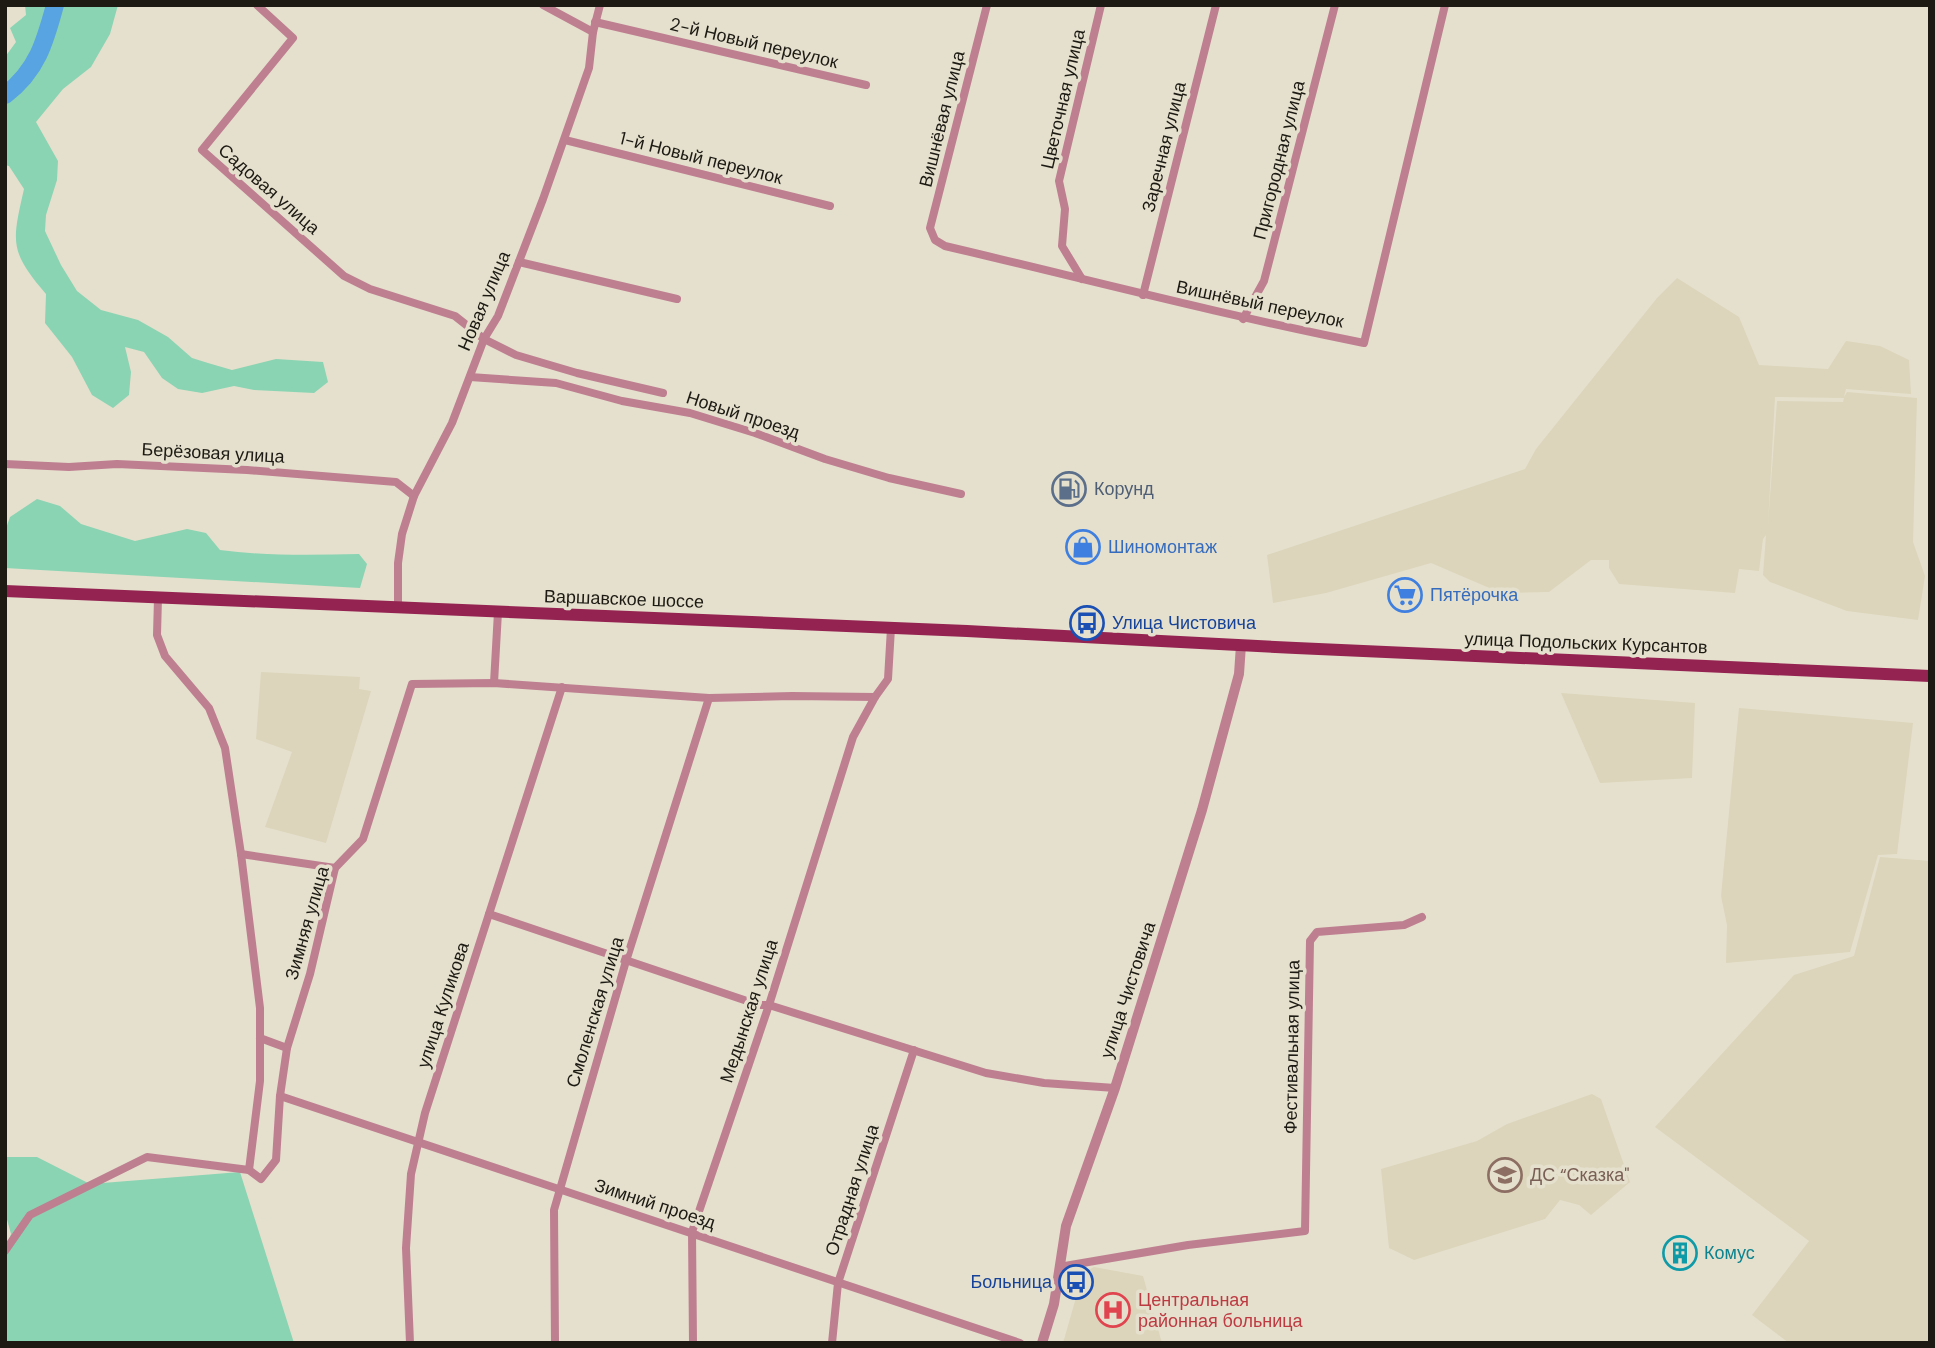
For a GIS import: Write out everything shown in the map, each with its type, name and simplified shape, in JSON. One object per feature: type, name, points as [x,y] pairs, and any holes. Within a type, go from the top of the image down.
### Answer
[{"type":"main road","name":"Варшавское шоссе","points":[[5,591],[1241,645]]},
{"type":"main road","name":"улица Подольских Курсантов","points":[[1241,645],[1930,676]]},
{"type":"street","name":"Садовая улица","points":[[257,5],[293,38],[202,150],[350,280],[370,289],[449,313],[467,323],[484,339]]},
{"type":"street","points":[[543,5],[593,32]]},
{"type":"street","name":"Новая улица","points":[[398,607],[398,563],[402,534],[414,496],[452,423],[484,339],[498,316],[519,262],[589,68],[593,32],[600,5]]},
{"type":"street","name":"Вишнёвая улица","points":[[935,240],[930,228],[987,5]]},
{"type":"street","name":"Цветочная улица","points":[[1082,279],[1062,246],[1065,209],[1059,181],[1101,5]]},
{"type":"street","name":"Заречная улица","points":[[1143,295],[1216,5]]},
{"type":"street","name":"Пригородная улица","points":[[1243,319],[1264,281],[1335,5]]},
{"type":"street","name":"Вишнёвый переулок","points":[[935,240],[945,246],[1143,295],[1243,319],[1364,343],[1445,5]]},
{"type":"street","name":"2-й Новый переулок","points":[[595,22],[866,85]]},
{"type":"street","name":"1-й Новый переулок","points":[[565,140],[830,206]]},
{"type":"street","points":[[519,262],[677,299]]},
{"type":"street","points":[[484,339],[516,355],[546,365],[663,393]]},
{"type":"street","name":"Новый проезд","points":[[470,377],[556,383],[622,401],[690,413],[825,459],[889,478],[961,494]]},
{"type":"street","name":"Берёзовая улица","points":[[5,464],[69,467],[117,464],[261,471],[396,482],[414,496]]},
{"type":"street","points":[[5,1251],[30,1214],[147,1157],[249,1170],[260,1081],[260,1008],[225,748],[209,708],[165,656],[157,635],[158,598]]},
{"type":"street","points":[[498,612],[494,683],[709,698],[875,697]]},
{"type":"street","name":"Медынская улица","points":[[693,1343],[692,1232],[769,1005],[853,737],[888,679],[891,628]]},
{"type":"street","name":"улица Чистовича","points":[[1042,1343],[1054,1304],[1066,1226],[1115,1088],[1219,754],[1239,674],[1241,645]]},
{"type":"street","name":"Зимняя улица","points":[[249,1170],[261,1179],[276,1160],[280,1096],[287,1048],[310,974],[335,868],[363,839],[412,684],[494,683]]},
{"type":"street","name":"улица Куликова","points":[[410,1343],[406,1248],[411,1174],[425,1112],[562,687]]},
{"type":"street","name":"Смоленская улица","points":[[555,1343],[554,1210],[559,1189],[626,961],[709,698]]},
{"type":"street","points":[[241,854],[335,868]]},
{"type":"street","points":[[489,914],[759,1005],[769,1005],[986,1073],[1044,1083],[1115,1088]]},
{"type":"street","name":"Фестивальная улица","points":[[1059,1267],[1188,1245],[1305,1231],[1310,941],[1317,932],[1404,925],[1422,917]]},
{"type":"street","points":[[260,1038],[287,1048]]},
{"type":"street","name":"Отрадная улица","points":[[832,1343],[838,1283],[914,1050]]},
{"type":"street","name":"Зимний проезд","points":[[280,1096],[1020,1343]]},
{"type":"shaded area","points":[[1677,278],[1739,317],[1759,365],[1828,369],[1846,341],[1880,346],[1909,360],[1911,394],[1846,389],[1844,397],[1847,392],[1917,398],[1913,542],[1925,576],[1918,620],[1847,611],[1770,582],[1763,575],[1766,535],[1763,539],[1759,571],[1739,569],[1735,593],[1619,584],[1609,568],[1609,560],[1591,560],[1549,592],[1501,593],[1431,563],[1326,593],[1273,603],[1267,555],[1525,469],[1536,449],[1657,298]],"holes":[[[1775,397],[1844,398],[1843,402],[1777,401],[1768,524]]]},
{"type":"shaded area","points":[[261,672],[360,677],[359,689],[371,691],[326,843],[265,827],[292,752],[256,739]]},
{"type":"shaded area","points":[[1561,693],[1695,703],[1692,778],[1600,783]]},
{"type":"shaded area","points":[[1739,708],[1913,723],[1897,854],[1878,855],[1850,952],[1726,963],[1727,925],[1721,896]]},
{"type":"shaded area","points":[[1880,857],[1930,861],[1930,1343],[1789,1343],[1752,1315],[1809,1241],[1655,1127],[1794,975],[1854,956]]},
{"type":"shaded area","name":"ДС “Сказка\"","points":[[1592,1094],[1601,1099],[1630,1182],[1591,1215],[1579,1205],[1560,1200],[1545,1219],[1414,1260],[1389,1248],[1381,1169],[1477,1141],[1507,1124]]},
{"type":"shaded area","name":"Центральная районная больница","points":[[1094,1267],[1143,1276],[1162,1343],[1063,1343],[1083,1273]]},
{"type":"green space","points":[[25,5],[118,5],[110,34],[91,67],[63,89],[36,122],[58,161],[57,180],[46,215],[45,231],[77,291],[101,310],[138,320],[168,337],[192,358],[232,370],[276,359],[323,362],[328,382],[314,393],[254,390],[234,386],[202,393],[178,389],[162,378],[144,352],[125,347],[131,372],[129,395],[113,408],[92,395],[72,357],[45,323],[46,294],[25,267],[17,245],[17,222],[24,189],[9,166],[5,165],[5,57],[16,42],[10,28],[26,15]]},
{"type":"green space","points":[[37,499],[60,506],[81,524],[135,541],[187,529],[206,533],[220,550],[306,555],[359,554],[367,564],[360,588],[5,568],[5,531],[10,517]]},
{"type":"green space","points":[[5,1157],[37,1157],[90,1184],[240,1172],[294,1343],[5,1343],[5,1251],[11,1234],[5,1212]]},
{"type":"waterway","points":[[5,95],[32,66],[43,43],[55,5]]},
{"type":"place","name":"Корунд","points":[[1069,489]]},
{"type":"place","name":"Шиномонтаж","points":[[1083,547]]},
{"type":"place","name":"Пятёрочка","points":[[1405,595]]},
{"type":"place","name":"Улица Чистовича","points":[[1087,623]]},
{"type":"place","name":"ДС “Сказка\"","points":[[1505,1175]]},
{"type":"place","name":"Комус","points":[[1680,1253]]},
{"type":"place","name":"Больница","points":[[1076,1282]]},
{"type":"place","name":"Центральная районная больница","points":[[1113,1310]]}]
